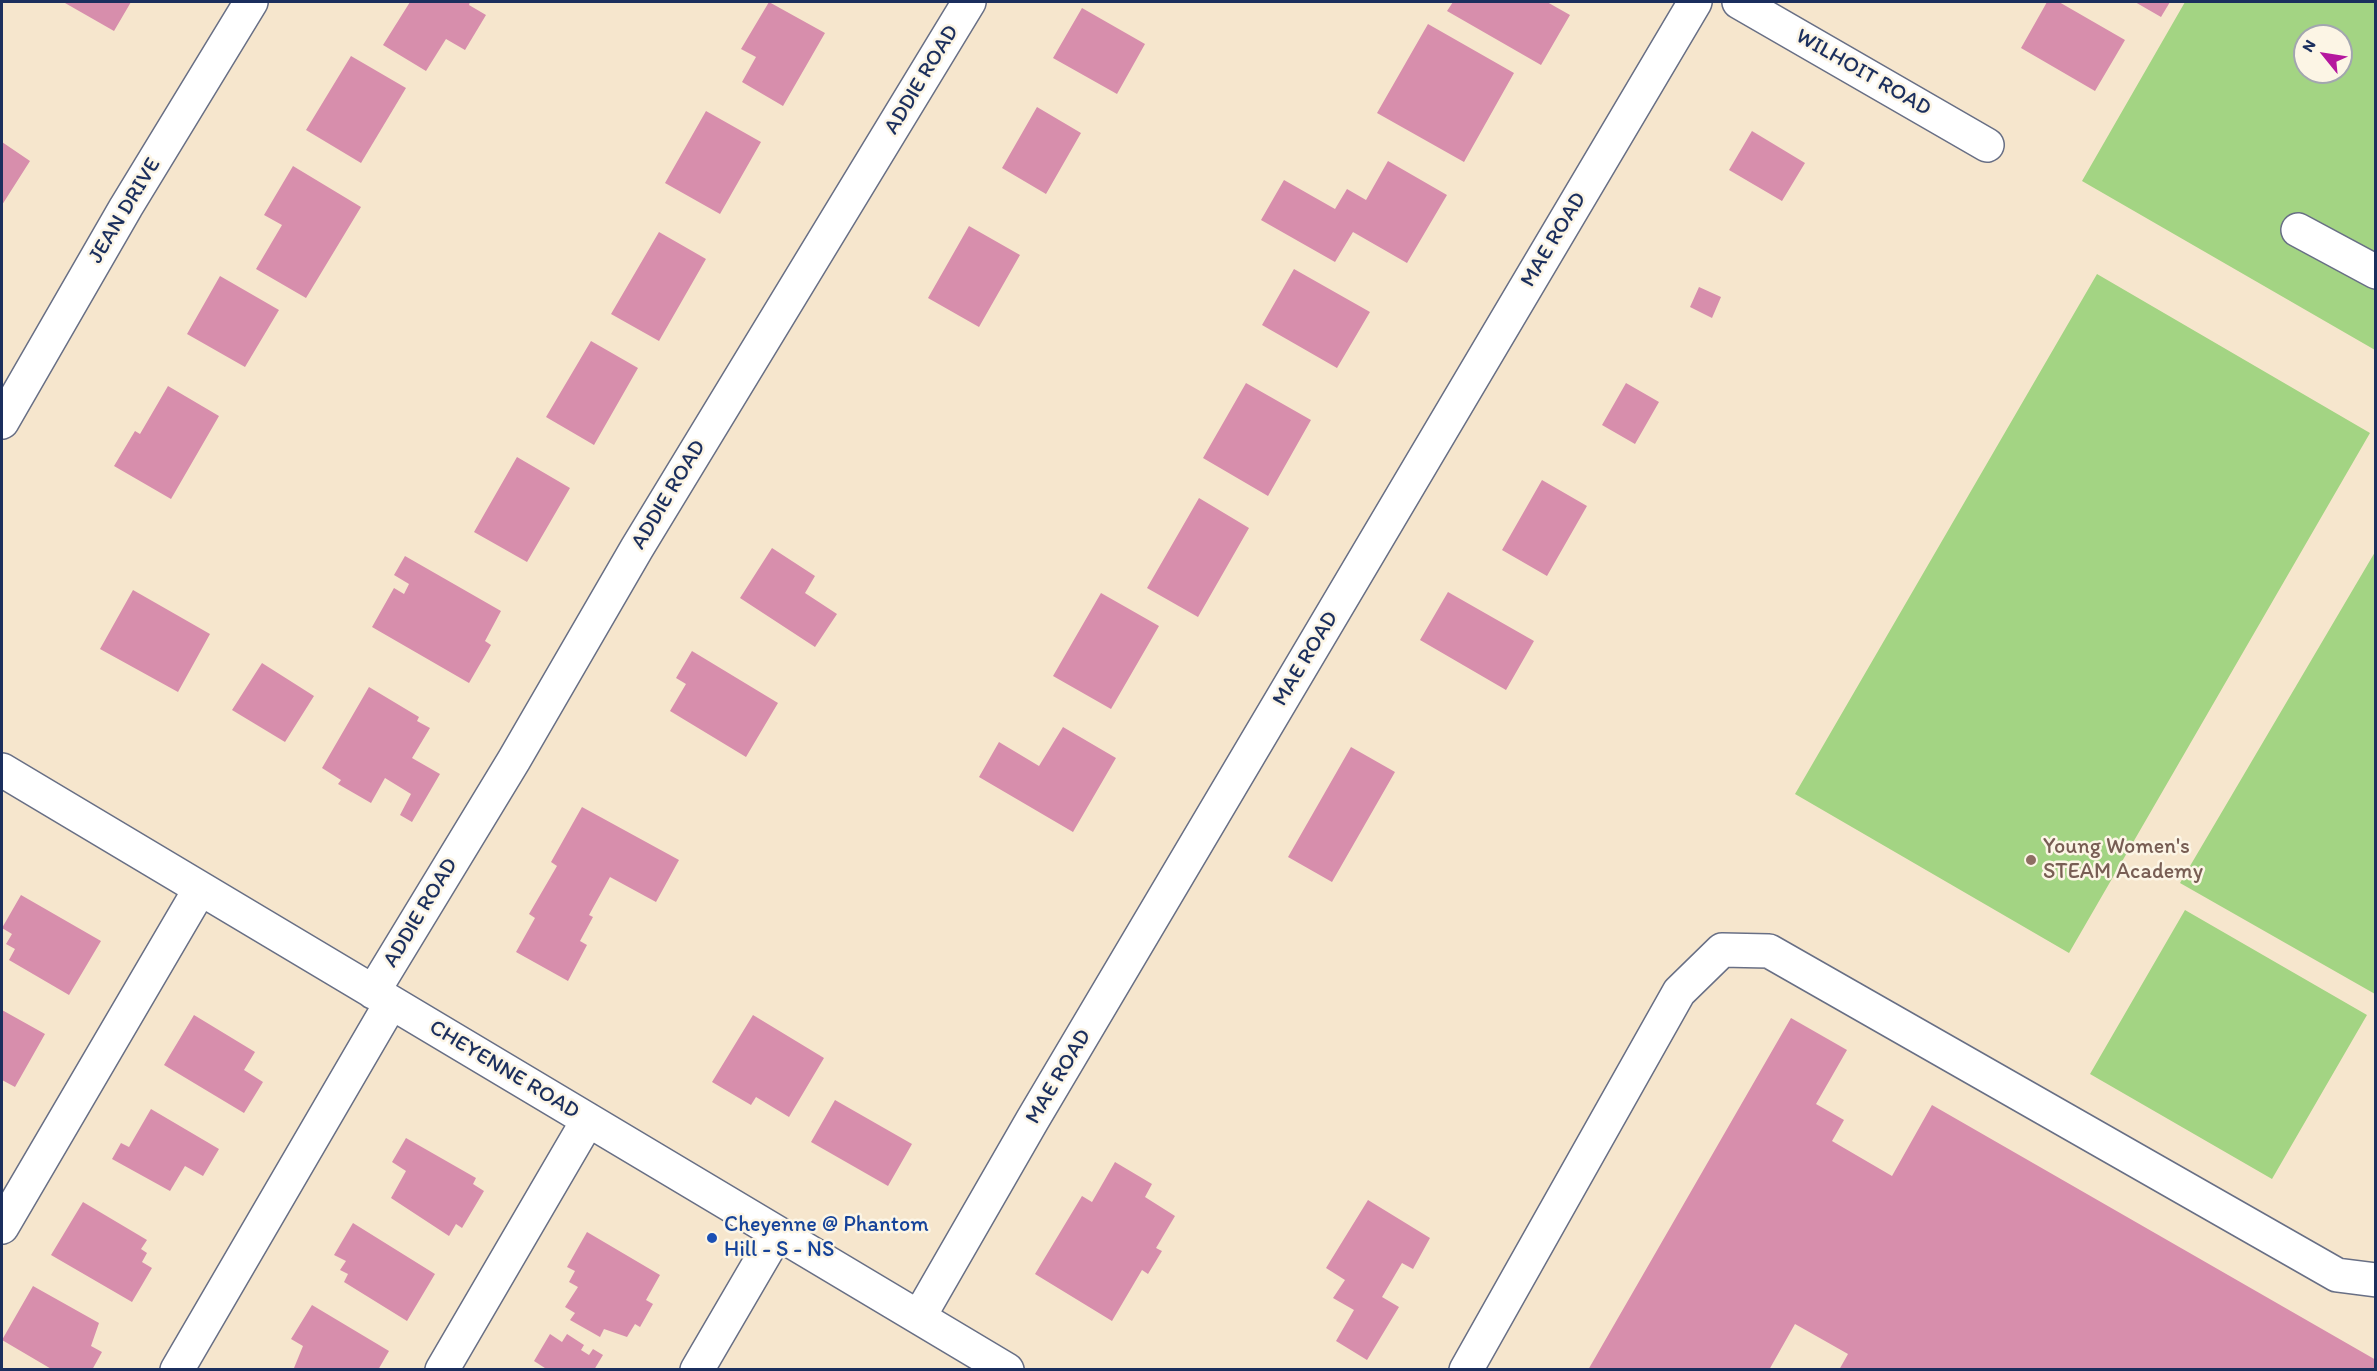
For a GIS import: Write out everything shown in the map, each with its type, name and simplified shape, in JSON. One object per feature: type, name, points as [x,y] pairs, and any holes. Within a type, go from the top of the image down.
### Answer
[{"type":"street","name":"JEAN DRIVE","points":[[2,422],[126,207],[251,2]]},
{"type":"street","name":"ADDIE ROAD","points":[[177,1370],[514,760],[637,548],[969,2]]},
{"type":"street","name":"MAE ROAD","points":[[919,1317],[1033,1119],[1695,2]]},
{"type":"street","name":"WILHOIT ROAD","points":[[1739,2],[1987,145]]},
{"type":"street","points":[[2298,230],[2376,272]]},
{"type":"street","name":"CHEYENNE ROAD","points":[[3,775],[200,889],[919,1317],[970,1360],[1007,1370]]},
{"type":"street","points":[[2,1227],[200,889]]},
{"type":"street","points":[[1466,1370],[1678,992],[1722,950],[1769,951],[2337,1275],[2376,1280]]},
{"type":"street","points":[[442,1370],[588,1120]]},
{"type":"street","points":[[697,1370],[777,1233]]},
{"type":"green space","points":[[2185,2],[2375,2],[2375,350],[2082,181]]},
{"type":"green space","points":[[2097,274],[2370,433],[2069,953],[1795,794]]},
{"type":"green space","points":[[2375,552],[2375,994],[2180,883]]},
{"type":"green space","points":[[2185,910],[2367,1015],[2272,1179],[2090,1074]]},
{"type":"building","points":[[66,2],[131,2],[114,31]]},
{"type":"building","points":[[410,2],[470,2],[469,5],[486,15],[465,50],[446,39],[426,71],[383,45]]},
{"type":"building","points":[[769,2],[825,33],[783,106],[742,82],[756,57],[741,49]]},
{"type":"building","points":[[1453,2],[1547,2],[1570,15],[1541,65],[1447,11]]},
{"type":"building","points":[[2047,2],[2059,2],[2125,40],[2095,91],[2021,48]]},
{"type":"building","points":[[2135,2],[2170,2],[2161,17]]},
{"type":"building","points":[[1082,8],[1145,44],[1117,94],[1053,58]]},
{"type":"building","points":[[1428,24],[1514,73],[1464,162],[1377,113]]},
{"type":"building","points":[[351,56],[406,88],[361,163],[306,130]]},
{"type":"building","points":[[1037,107],[1081,133],[1046,194],[1002,168]]},
{"type":"building","points":[[706,111],[761,142],[720,214],[665,183]]},
{"type":"building","points":[[1752,131],[1805,163],[1782,201],[1729,170]]},
{"type":"building","points":[[2,142],[30,161],[2,205]]},
{"type":"building","points":[[1388,161],[1447,195],[1407,263],[1353,232],[1335,262],[1261,220],[1284,180],[1335,209],[1347,189],[1366,200]]},
{"type":"building","points":[[293,166],[361,207],[306,298],[256,269],[282,225],[264,215]]},
{"type":"building","points":[[969,226],[1020,255],[979,327],[928,298]]},
{"type":"building","points":[[659,232],[706,259],[659,341],[611,314]]},
{"type":"building","points":[[1294,269],[1370,312],[1337,368],[1262,325]]},
{"type":"building","points":[[220,276],[279,310],[245,367],[187,334]]},
{"type":"building","points":[[1699,287],[1721,297],[1712,318],[1690,307]]},
{"type":"building","points":[[591,341],[638,368],[594,445],[546,417]]},
{"type":"building","points":[[1246,383],[1311,420],[1268,496],[1203,458]]},
{"type":"building","points":[[1626,383],[1659,402],[1635,444],[1602,425]]},
{"type":"building","points":[[168,386],[219,416],[171,499],[114,466],[135,431],[140,434]]},
{"type":"building","points":[[517,457],[570,488],[527,562],[474,532]]},
{"type":"building","points":[[1542,480],[1587,506],[1547,576],[1502,550]]},
{"type":"building","points":[[1199,498],[1249,528],[1198,617],[1147,588]]},
{"type":"building","points":[[772,548],[815,576],[805,593],[837,614],[815,647],[740,598]]},
{"type":"building","points":[[405,556],[501,611],[485,641],[491,645],[469,683],[372,627],[394,588],[404,594],[409,584],[394,575]]},
{"type":"building","points":[[133,590],[210,634],[178,692],[100,649]]},
{"type":"building","points":[[1448,592],[1534,641],[1506,690],[1420,640]]},
{"type":"building","points":[[1101,593],[1159,626],[1111,709],[1053,676]]},
{"type":"building","points":[[692,651],[778,703],[746,757],[670,711],[686,684],[676,678]]},
{"type":"building","points":[[262,663],[314,696],[285,742],[232,710]]},
{"type":"building","points":[[369,687],[419,717],[417,721],[430,728],[412,758],[440,774],[412,822],[400,815],[411,794],[385,778],[371,803],[338,784],[341,780],[322,768]]},
{"type":"building","points":[[1063,727],[1116,758],[1073,832],[979,777],[999,742],[1039,766]]},
{"type":"building","points":[[1351,747],[1395,772],[1332,882],[1288,857]]},
{"type":"building","points":[[582,807],[679,860],[656,902],[610,877],[589,915],[593,917],[580,941],[587,945],[568,981],[516,952],[535,918],[529,914],[557,866],[551,862]]},
{"type":"building","points":[[21,895],[101,941],[69,995],[9,960],[15,949],[6,944],[12,934],[2,928]]},
{"type":"building","points":[[2,1010],[45,1034],[15,1087],[2,1080]]},
{"type":"building","points":[[194,1015],[255,1052],[244,1070],[263,1082],[244,1113],[164,1065]]},
{"type":"building","points":[[753,1015],[824,1058],[789,1117],[756,1097],[751,1105],[712,1082]]},
{"type":"building","points":[[1791,1018],[1847,1050],[1816,1104],[1844,1120],[1832,1141],[1892,1176],[1932,1105],[2376,1360],[2376,1370],[1839,1370],[1848,1354],[1795,1324],[1769,1370],[1588,1370]]},
{"type":"building","points":[[835,1100],[912,1144],[888,1186],[811,1142]]},
{"type":"building","points":[[151,1109],[219,1149],[203,1176],[185,1166],[170,1191],[112,1159],[121,1143],[129,1147]]},
{"type":"building","points":[[406,1138],[476,1178],[473,1184],[484,1191],[462,1228],[456,1224],[449,1236],[391,1198],[406,1171],[392,1162]]},
{"type":"building","points":[[1115,1162],[1152,1184],[1145,1197],[1175,1216],[1156,1248],[1162,1251],[1148,1274],[1142,1270],[1112,1321],[1035,1274],[1082,1196],[1092,1202]]},
{"type":"building","points":[[1368,1200],[1430,1238],[1413,1269],[1402,1263],[1382,1297],[1399,1307],[1367,1360],[1336,1341],[1354,1310],[1333,1298],[1345,1280],[1326,1268]]},
{"type":"building","points":[[83,1202],[147,1240],[141,1249],[147,1253],[142,1262],[152,1268],[132,1302],[51,1255]]},
{"type":"building","points":[[353,1223],[435,1274],[407,1321],[344,1282],[348,1274],[340,1270],[346,1261],[334,1255]]},
{"type":"building","points":[[587,1232],[660,1275],[646,1300],[653,1304],[640,1327],[635,1324],[627,1337],[604,1329],[600,1337],[570,1320],[575,1313],[565,1307],[578,1287],[569,1282],[575,1271],[567,1267]]},
{"type":"building","points":[[33,1286],[99,1323],[91,1346],[102,1352],[92,1370],[53,1370],[2,1340]]},
{"type":"building","points":[[312,1305],[389,1351],[378,1370],[297,1370],[294,1368],[303,1346],[291,1339]]},
{"type":"building","points":[[550,1334],[562,1342],[567,1334],[584,1345],[581,1350],[589,1355],[593,1349],[603,1355],[594,1370],[548,1370],[534,1361]]},
{"type":"place","name":"Young Women's STEAM Academy","points":[[2031,860]]},
{"type":"place","name":"Cheyenne @ Phantom Hill - S - NS","points":[[712,1238]]}]
